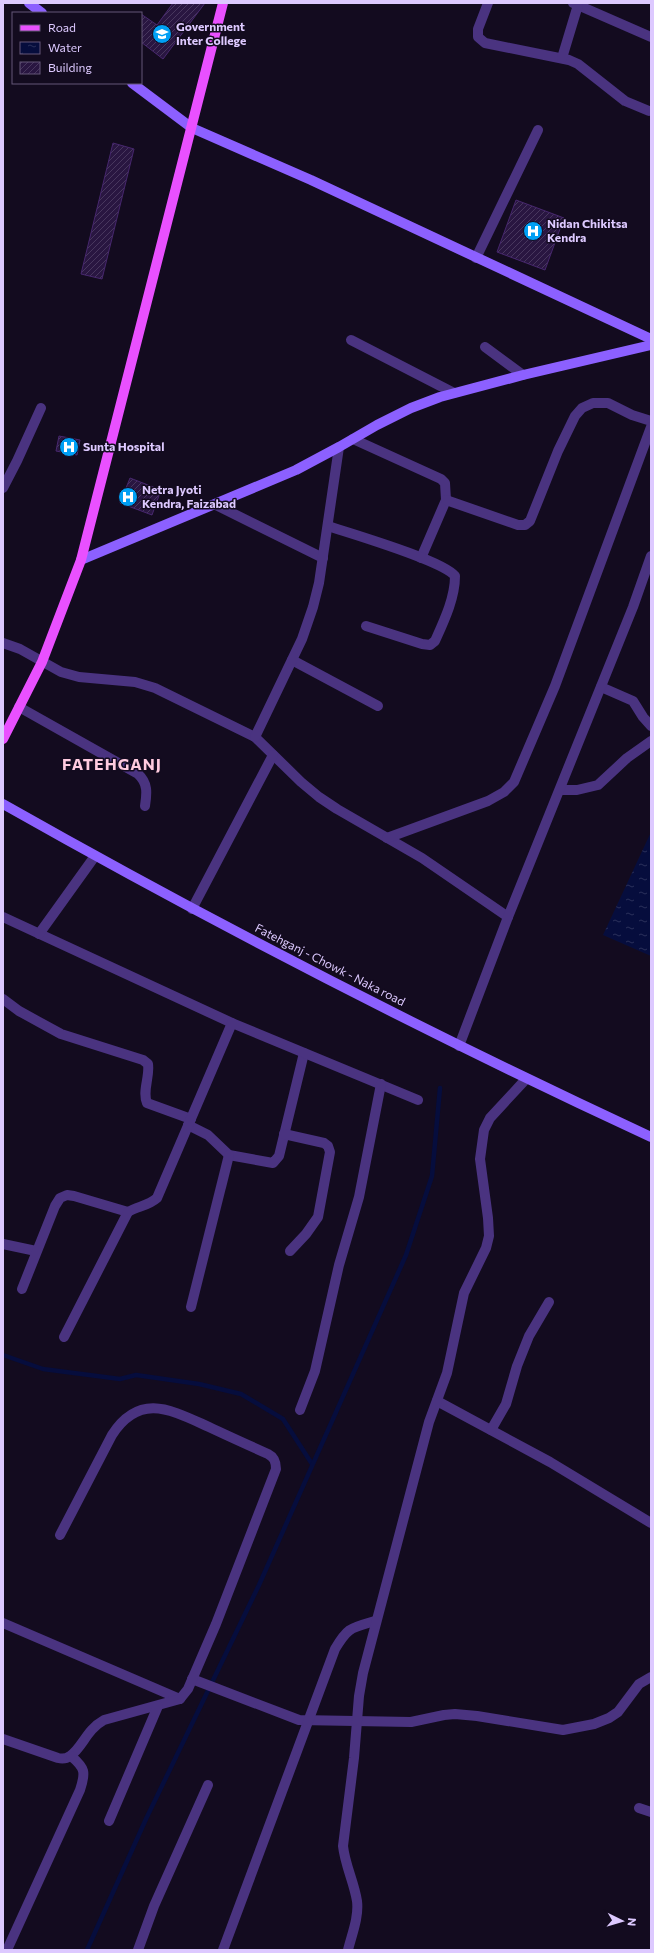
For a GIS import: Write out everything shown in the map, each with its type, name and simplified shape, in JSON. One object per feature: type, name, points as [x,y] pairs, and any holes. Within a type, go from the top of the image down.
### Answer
[{"type":"main road","points":[[3,739],[42,662],[81,560],[223,3]]},
{"type":"street","points":[[29,3],[41,12]]},
{"type":"street","points":[[488,3],[478,29],[478,37],[486,43],[562,58],[578,64],[630,104],[649,111]]},
{"type":"street","points":[[562,58],[576,4],[651,37]]},
{"type":"street","points":[[133,84],[192,128],[311,180],[651,339]]},
{"type":"street","points":[[476,258],[538,130]]},
{"type":"street","points":[[350,340],[454,394]]},
{"type":"street","points":[[81,560],[216,505],[296,470],[411,408],[454,394],[523,375],[651,345]]},
{"type":"street","points":[[485,347],[523,375]]},
{"type":"street","points":[[446,500],[518,525],[525,525],[530,521],[558,451],[575,416],[582,408],[593,403],[608,403],[632,415],[651,421]]},
{"type":"street","points":[[4,482],[41,408]]},
{"type":"street","points":[[387,838],[488,801],[504,792],[514,782],[555,686],[651,427]]},
{"type":"street","points":[[353,439],[441,479],[445,483],[446,500],[421,558]]},
{"type":"street","points":[[255,737],[302,639],[313,607],[323,558],[339,448]]},
{"type":"street","points":[[216,505],[323,558]]},
{"type":"street","points":[[328,526],[421,558],[451,571],[455,576],[455,586],[451,602],[435,641],[430,645],[422,644],[366,626]]},
{"type":"street","points":[[459,1046],[508,916],[601,688],[651,556]]},
{"type":"street","points":[[3,642],[20,649],[61,672],[79,677],[135,682],[155,688],[255,737],[301,782],[319,797],[422,858],[508,916]]},
{"type":"street","points":[[292,660],[378,706]]},
{"type":"street","points":[[601,688],[633,701],[643,717],[651,726]]},
{"type":"street","points":[[19,708],[138,774],[146,785],[145,806]]},
{"type":"street","points":[[560,790],[577,790],[598,785],[627,758],[651,741]]},
{"type":"street","points":[[192,909],[273,755]]},
{"type":"street","name":"Fatehganj - Chowk - Naka road","points":[[3,804],[192,909],[459,1046],[651,1138]]},
{"type":"street","points":[[39,934],[96,856]]},
{"type":"street","points":[[3,918],[232,1023],[418,1100]]},
{"type":"street","points":[[3,999],[61,1034],[143,1060],[148,1064],[150,1071],[145,1098],[148,1104],[189,1122],[208,1135],[229,1155],[272,1164],[279,1156],[304,1053]]},
{"type":"street","points":[[64,1337],[128,1212],[135,1208],[150,1205],[157,1198],[232,1023]]},
{"type":"street","points":[[348,1950],[357,1914],[357,1901],[344,1856],[343,1846],[363,1673],[375,1620],[426,1430],[447,1374],[464,1293],[486,1248],[489,1236],[480,1159],[484,1130],[490,1118],[526,1079]]},
{"type":"street","points":[[300,1410],[315,1371],[339,1265],[359,1196],[381,1084]]},
{"type":"street","points":[[284,1134],[324,1143],[328,1146],[330,1152],[318,1217],[306,1234],[290,1251]]},
{"type":"street","points":[[191,1307],[229,1155]]},
{"type":"street","points":[[22,1289],[36,1251],[55,1206],[60,1198],[63,1196],[74,1196],[128,1212]]},
{"type":"street","points":[[3,1244],[36,1251]]},
{"type":"street","points":[[491,1430],[506,1404],[517,1366],[529,1336],[549,1302]]},
{"type":"street","points":[[437,1401],[584,1481],[651,1523]]},
{"type":"street","points":[[3,1739],[64,1759],[71,1756],[94,1725],[104,1720],[180,1699],[188,1689],[216,1624],[276,1469],[276,1462],[273,1456],[176,1412],[150,1409],[138,1411],[130,1414],[121,1422],[112,1435],[60,1535]]},
{"type":"street","points":[[223,1950],[335,1650],[345,1633],[355,1626],[375,1620]]},
{"type":"street","points":[[3,1623],[180,1699]]},
{"type":"street","points":[[192,1679],[288,1717],[308,1721],[411,1722],[455,1714],[551,1728],[572,1728],[594,1724],[609,1718],[618,1712],[639,1684],[651,1677]]},
{"type":"street","points":[[109,1821],[158,1706]]},
{"type":"street","points":[[7,1950],[82,1784],[84,1771],[80,1764],[71,1756]]},
{"type":"street","points":[[138,1950],[154,1906],[208,1784]]},
{"type":"street","points":[[639,1808],[651,1812]]},
{"type":"water","points":[[651,832],[651,956],[603,935]]},
{"type":"building","name":"Government Inter College","points":[[173,3],[205,3],[163,59],[142,43],[142,15],[157,25]]},
{"type":"building","points":[[113,143],[134,149],[102,279],[81,274]]},
{"type":"building","points":[[516,200],[564,218],[545,270],[497,252]]},
{"type":"building","points":[[59,436],[80,440],[77,455],[56,451]]},
{"type":"building","points":[[130,478],[161,490],[152,515],[120,503]]},
{"type":"waterway","points":[[87,1950],[146,1819],[259,1585],[406,1255],[432,1176],[440,1088]]},
{"type":"waterway","points":[[3,1355],[43,1369],[120,1379],[136,1375],[199,1384],[241,1394],[283,1419],[312,1464]]},
{"type":"place","name":"Government Inter College","points":[[162,34]]},
{"type":"place","name":"Nidan Chikitsa Kendra","points":[[533,231]]},
{"type":"place","name":"Sunta Hospital","points":[[69,447]]},
{"type":"place","name":"Netra Jyoti Kendra, Faizabad","points":[[128,497]]},
{"type":"district","name":"FATEHGANJ","points":[[112,764]]}]
